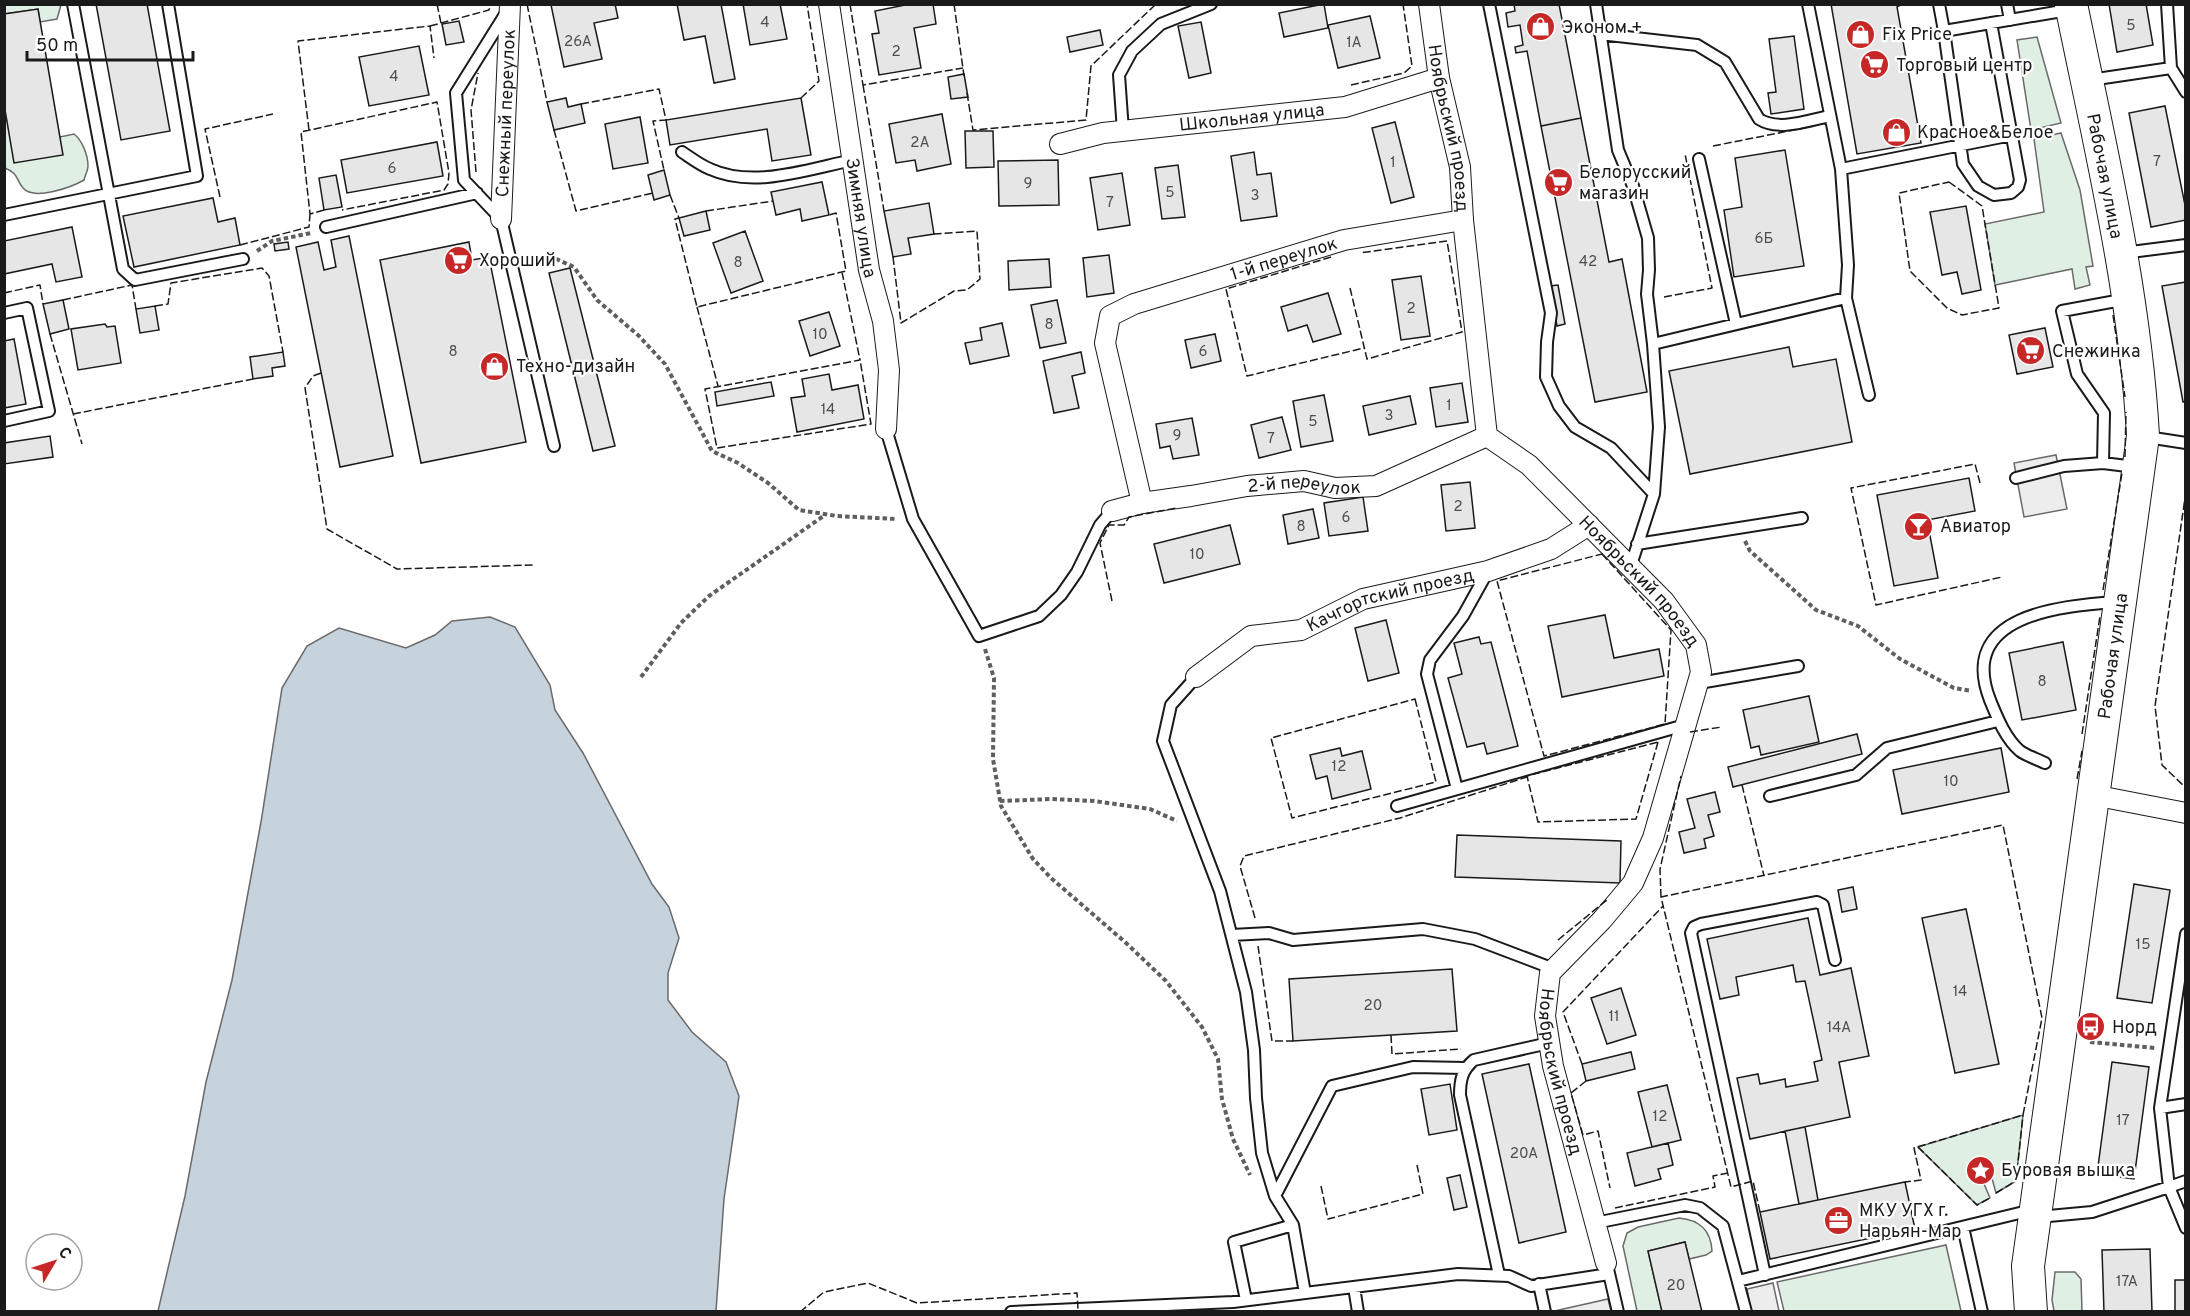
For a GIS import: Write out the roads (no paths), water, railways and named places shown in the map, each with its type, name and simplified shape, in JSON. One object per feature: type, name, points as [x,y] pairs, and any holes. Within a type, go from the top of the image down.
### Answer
[{"type":"main road","name":"Рабочая улица","points":[[2030,1311],[2028,1266],[2144,436],[2141,388],[2120,253],[2071,7]]},
{"type":"street","name":"Зимняя улица","points":[[829,4],[869,270],[883,321],[889,370],[886,429]]},
{"type":"street","name":"Ноябрьский проезд","points":[[1429,4],[1439,78],[1460,167],[1463,220],[1487,436],[1529,465],[1664,601],[1696,645],[1701,672],[1653,838],[1633,884],[1602,920],[1550,973],[1545,1016],[1552,1066],[1608,1268]]},
{"type":"street","name":"Снежный переулок","points":[[501,219],[510,5]]},
{"type":"street","name":"Школьная улица","points":[[1060,144],[1103,133],[1345,107],[1439,78]]},
{"type":"street","name":"1-й переулок","points":[[1142,503],[1105,344],[1110,316],[1134,304],[1344,240],[1463,220]]},
{"type":"street","name":"2-й переулок","points":[[1112,511],[1142,503],[1247,486],[1304,482],[1335,488],[1376,486],[1487,436]]},
{"type":"street","name":"Качгортский проезд","points":[[1196,677],[1251,636],[1301,630],[1363,599],[1488,571],[1551,549],[1589,525]]},
{"type":"street","points":[[2093,795],[2186,813]]},
{"type":"lane","points":[[73,4],[123,269],[135,280],[243,259]]},
{"type":"lane","points":[[4,215],[197,176],[168,4]]},
{"type":"lane","points":[[1123,131],[1119,75],[1132,51],[1161,24],[1210,4]]},
{"type":"lane","points":[[1489,4],[1551,313],[1546,342],[1546,377],[1559,406],[1575,427],[1611,448],[1653,494]]},
{"type":"lane","points":[[1596,4],[1618,150],[1633,186],[1648,238],[1647,294],[1659,427],[1653,494],[1631,566]]},
{"type":"lane","points":[[1808,4],[1840,169],[1848,265],[1846,298],[1869,395]]},
{"type":"lane","points":[[1940,4],[1963,164],[1978,186],[1994,195],[2011,193],[2018,187],[2020,180],[1991,23]]},
{"type":"lane","points":[[2007,4],[2010,20]]},
{"type":"lane","points":[[2167,4],[2171,68],[2186,92]]},
{"type":"lane","points":[[510,5],[456,93],[464,180],[501,219],[554,446]]},
{"type":"lane","points":[[1944,32],[2071,7]]},
{"type":"lane","points":[[1600,34],[1697,45],[1725,62],[1759,119],[1766,123],[1778,125],[1830,116]]},
{"type":"lane","points":[[2086,81],[2171,68]]},
{"type":"lane","points":[[1840,169],[2012,135]]},
{"type":"lane","points":[[682,152],[711,169],[739,177],[768,177],[853,160]]},
{"type":"lane","points":[[1699,159],[1736,324]]},
{"type":"lane","points":[[326,227],[477,193]]},
{"type":"lane","points":[[2120,253],[2186,245]]},
{"type":"lane","points":[[1653,344],[1846,298]]},
{"type":"lane","points":[[2103,463],[2104,413],[2077,374],[2062,311],[2127,299]]},
{"type":"lane","points":[[4,314],[27,309],[49,411],[4,421]]},
{"type":"lane","points":[[886,429],[913,519],[979,636],[1039,616],[1047,609],[1061,595],[1077,572],[1100,525],[1112,511]]},
{"type":"lane","points":[[2144,436],[2186,443]]},
{"type":"lane","points":[[2016,478],[2064,466],[2103,463],[2139,468]]},
{"type":"lane","points":[[1637,544],[1738,530],[1802,518]]},
{"type":"lane","points":[[1457,789],[1427,674],[1430,660],[1463,616],[1488,571]]},
{"type":"lane","points":[[2045,763],[2020,751],[1998,721],[1984,686],[1985,656],[1994,637],[2015,622],[2041,611],[2072,605],[2120,602]]},
{"type":"lane","points":[[1699,683],[1798,666]]},
{"type":"lane","points":[[1196,677],[1171,705],[1163,741],[1220,891],[1232,935],[1246,992],[1254,1050],[1262,1153],[1275,1196],[1293,1225],[1305,1293]]},
{"type":"lane","points":[[1770,796],[1856,775],[1887,748],[1998,721]]},
{"type":"lane","points":[[1397,806],[1685,725]]},
{"type":"lane","points":[[1765,1275],[1691,933],[1694,927],[1701,924],[1817,902],[1823,905],[1835,960]]},
{"type":"lane","points":[[1232,935],[1269,933],[1293,940],[1423,929],[1475,939],[1554,969]]},
{"type":"lane","points":[[2186,934],[2160,1108],[2169,1187],[2186,1228]]},
{"type":"lane","points":[[1499,1275],[1460,1095],[1460,1081],[1465,1068],[1474,1060],[1549,1043]]},
{"type":"lane","points":[[1275,1196],[1332,1086],[1413,1067],[1465,1068]]},
{"type":"lane","points":[[2160,1108],[2186,1104]]},
{"type":"lane","points":[[1738,1281],[1964,1227],[2035,1213],[2092,1212],[2186,1181]]},
{"type":"lane","points":[[1595,1223],[1685,1205],[1700,1208],[1723,1226],[1746,1311]]},
{"type":"lane","points":[[1246,1300],[1234,1242],[1293,1225]]},
{"type":"lane","points":[[1964,1227],[1982,1311]]},
{"type":"lane","points":[[1011,1311],[1246,1300],[1458,1274],[1509,1276],[1532,1286],[1608,1268],[1618,1311]]},
{"type":"lane","points":[[1539,1284],[1545,1311]]},
{"type":"lane","points":[[1354,1287],[1358,1311]]},
{"type":"place","name":"Эконом +","points":[[1541,27]]},
{"type":"place","name":"Fix Price","points":[[1861,34]]},
{"type":"place","name":"Торговый центр","points":[[1875,65]]},
{"type":"place","name":"Красное&Белое","points":[[1896,132]]},
{"type":"place","name":"Белорусский магазин","points":[[1558,182]]},
{"type":"place","name":"Хороший","points":[[458,260]]},
{"type":"place","name":"Снежинка","points":[[2031,351]]},
{"type":"place","name":"Техно-дизайн","points":[[495,366]]},
{"type":"place","name":"Авиатор","points":[[1919,526]]},
{"type":"place","name":"Норд","points":[[2091,1027]]},
{"type":"place","name":"Буровая вышка","points":[[1980,1170]]},
{"type":"place","name":"МКУ УГХ г. Нарьян-Мар","points":[[1838,1220]]}]
